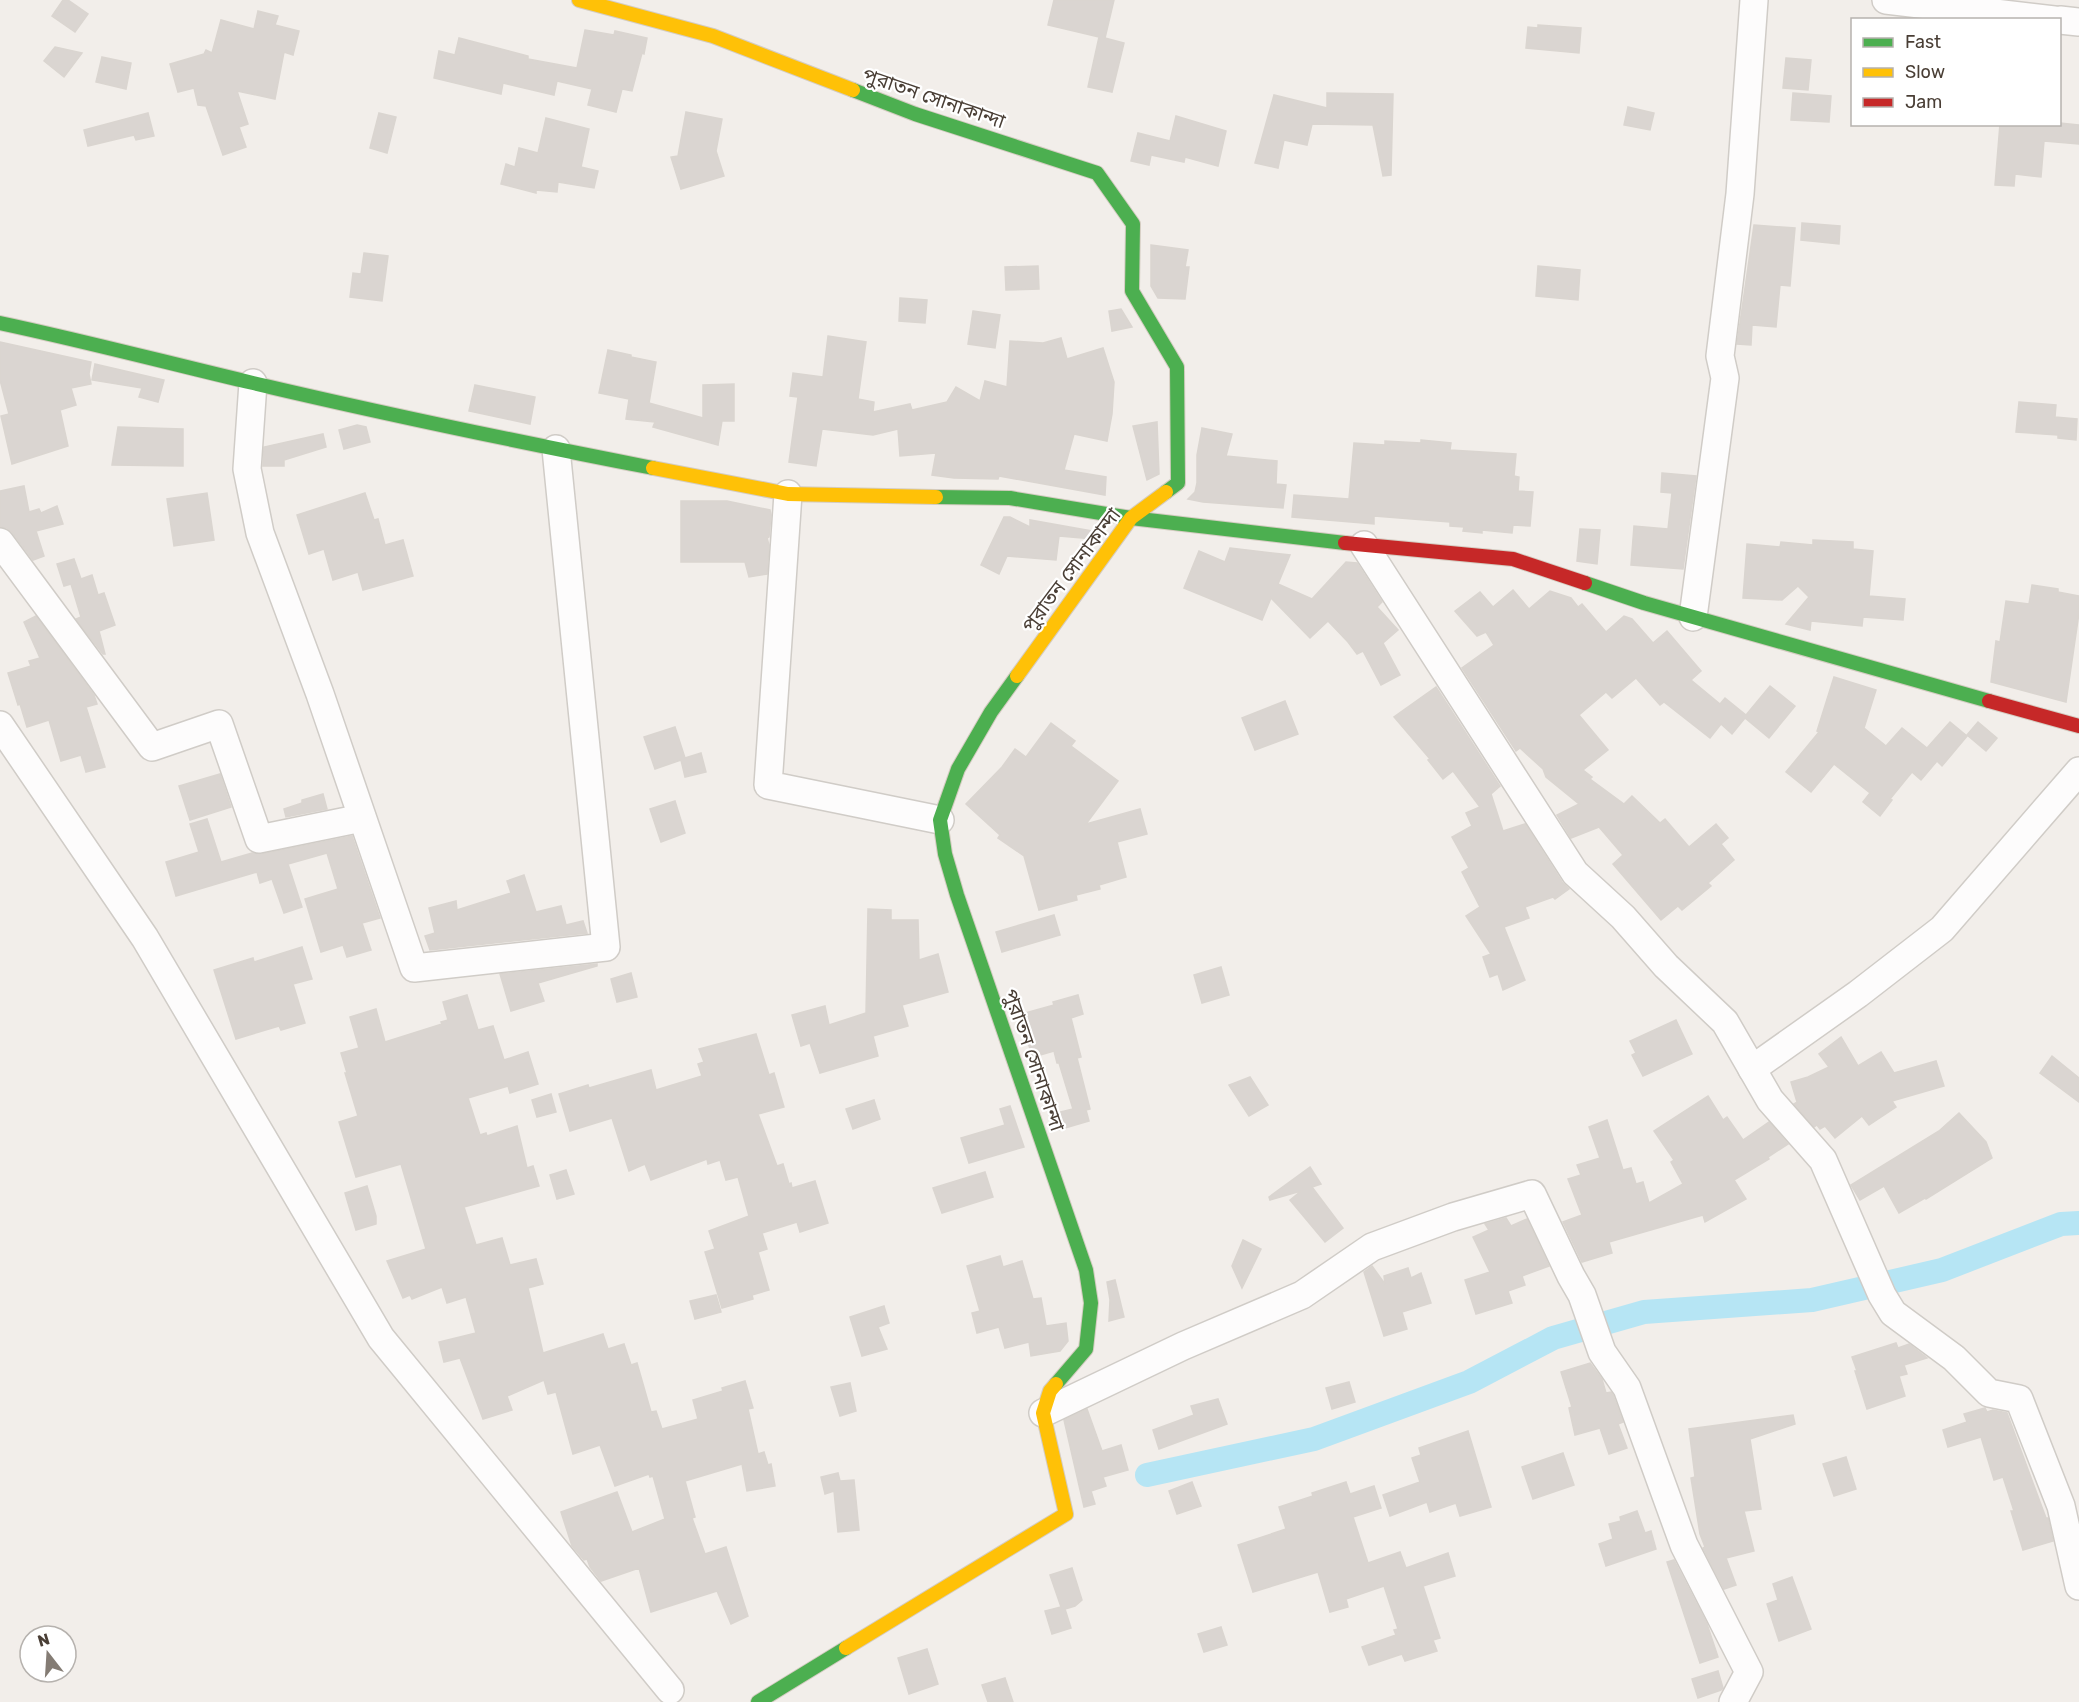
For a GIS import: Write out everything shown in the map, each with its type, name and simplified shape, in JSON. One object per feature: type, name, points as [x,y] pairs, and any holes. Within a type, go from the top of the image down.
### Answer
[{"type":"street","name":"পুরাতন সোনাকান্দা","points":[[579,0],[713,36],[915,114],[1097,173],[1133,224],[1132,291],[1178,367],[1178,483],[1131,518],[991,712],[958,769],[940,820],[945,855],[957,895],[1086,1270],[1091,1303],[1086,1349],[1050,1391],[1043,1413]]},
{"type":"street","points":[[1693,617],[1725,378],[1720,356],[1740,194],[1754,0]]},
{"type":"street","points":[[1886,0],[2037,18]]},
{"type":"street","points":[[2061,20],[2079,22]]},
{"type":"street","points":[[0,323],[97,344],[253,383],[556,449],[788,494],[1010,498],[1131,518],[1364,545],[1513,559],[1644,603],[2079,726]]},
{"type":"street","points":[[253,383],[247,469],[260,533],[320,694],[414,968],[606,947],[556,449]]},
{"type":"street","points":[[788,494],[768,785],[940,820]]},
{"type":"street","points":[[0,542],[152,747],[219,724],[259,839],[362,818]]},
{"type":"street","points":[[1364,545],[1575,873],[1623,917],[1666,966],[1725,1022],[1770,1100],[1823,1160],[1882,1295],[1893,1313],[1954,1358],[1989,1393],[2019,1399],[2061,1506],[2079,1586]]},
{"type":"street","points":[[0,725],[145,938],[381,1338],[670,1690]]},
{"type":"street","points":[[1752,1069],[1858,994],[1942,929],[2079,771]]},
{"type":"street","points":[[758,1702],[1066,1514],[1043,1413],[1183,1346],[1302,1294],[1372,1247],[1453,1216],[1532,1194],[1582,1295],[1602,1352],[1627,1388],[1684,1545],[1749,1672],[1733,1702]]},
{"type":"building","points":[[63,0],[68,0],[88,14],[75,32],[52,16]]},
{"type":"building","points":[[1054,0],[1114,0],[1105,38],[1124,43],[1112,92],[1088,87],[1099,37],[1048,25]]},
{"type":"building","points":[[258,11],[278,16],[275,25],[299,31],[293,55],[284,52],[275,99],[237,91],[248,124],[239,127],[246,147],[223,155],[206,106],[198,105],[194,88],[178,92],[170,64],[204,54],[206,50],[212,53],[221,20],[254,29]]},
{"type":"building","points":[[1538,25],[1581,28],[1579,53],[1526,48],[1528,27],[1538,28]]},
{"type":"building","points":[[585,30],[614,35],[615,31],[647,38],[632,91],[622,89],[616,112],[588,105],[592,89],[557,81],[554,95],[503,83],[501,94],[434,78],[439,51],[455,55],[459,38],[528,56],[528,59],[577,68]]},
{"type":"building","points":[[55,47],[82,53],[64,77],[44,61]]},
{"type":"building","points":[[102,57],[131,63],[126,89],[96,82]]},
{"type":"building","points":[[1786,58],[1811,60],[1808,90],[1783,88]]},
{"type":"building","points":[[1327,93],[1393,94],[1391,175],[1383,176],[1373,125],[1312,124],[1307,145],[1284,140],[1278,168],[1255,163],[1274,95],[1327,108]]},
{"type":"building","points":[[1793,93],[1831,96],[1829,122],[1791,120]]},
{"type":"building","points":[[1628,107],[1654,113],[1650,130],[1624,125]]},
{"type":"building","points":[[686,112],[722,119],[716,151],[724,176],[681,189],[671,157],[678,156]]},
{"type":"building","points":[[148,113],[154,136],[136,140],[134,135],[88,146],[84,130]]},
{"type":"building","points":[[379,113],[396,117],[387,153],[370,148]]},
{"type":"building","points":[[1176,116],[1226,131],[1218,166],[1185,157],[1184,162],[1151,155],[1149,165],[1131,161],[1138,133],[1170,141]]},
{"type":"building","points":[[546,118],[589,129],[581,167],[598,171],[594,188],[558,182],[557,192],[536,190],[536,193],[501,184],[506,164],[515,167],[519,148],[538,153]]},
{"type":"building","points":[[2061,123],[2079,125],[2079,144],[2044,141],[2041,177],[2015,174],[2014,186],[1995,185],[2000,126],[2061,126]]},
{"type":"building","points":[[1802,223],[1840,226],[1839,244],[1801,240]]},
{"type":"building","points":[[1754,225],[1795,228],[1790,286],[1780,285],[1776,327],[1752,325],[1751,345],[1737,344]]},
{"type":"building","points":[[1151,245],[1188,250],[1185,267],[1189,267],[1185,299],[1158,298],[1151,286]]},
{"type":"building","points":[[364,253],[388,256],[382,301],[350,297],[353,273],[361,274]]},
{"type":"building","points":[[1038,266],[1039,289],[1006,290],[1005,267]]},
{"type":"building","points":[[1538,266],[1580,270],[1578,300],[1536,296]]},
{"type":"building","points":[[900,298],[927,300],[925,323],[899,321]]},
{"type":"building","points":[[1121,309],[1132,327],[1112,331],[1109,311]]},
{"type":"building","points":[[973,311],[1000,315],[995,348],[968,344]]},
{"type":"building","points":[[828,336],[866,342],[858,399],[874,402],[873,412],[910,404],[912,410],[947,402],[956,387],[980,401],[985,381],[1007,387],[1010,341],[1043,343],[1061,338],[1067,359],[1103,348],[1114,382],[1107,441],[1074,434],[1064,470],[1106,477],[1105,495],[999,476],[998,479],[932,475],[936,453],[900,456],[898,429],[873,435],[822,429],[816,466],[789,462],[798,397],[790,396],[793,373],[823,377]]},
{"type":"building","points":[[0,342],[91,362],[89,374],[91,384],[71,388],[76,405],[60,410],[68,446],[12,464],[1,416],[9,414],[0,380]]},
{"type":"building","points":[[608,350],[656,362],[649,403],[703,418],[703,385],[734,384],[734,421],[722,421],[718,445],[653,427],[655,422],[626,419],[629,399],[599,393]]},
{"type":"building","points":[[95,364],[164,380],[158,402],[139,397],[142,388],[92,380]]},
{"type":"building","points":[[475,385],[535,397],[530,424],[469,411]]},
{"type":"building","points":[[2019,402],[2056,405],[2055,417],[2077,419],[2076,440],[2058,438],[2058,435],[2016,432]]},
{"type":"building","points":[[1157,422],[1159,474],[1147,480],[1133,426]]},
{"type":"building","points":[[357,425],[366,427],[370,442],[344,449],[339,430]]},
{"type":"building","points":[[118,427],[183,429],[183,466],[112,465]]},
{"type":"building","points":[[1202,428],[1232,434],[1226,456],[1277,461],[1276,484],[1286,485],[1283,508],[1188,499],[1195,492],[1197,483],[1197,455]]},
{"type":"building","points":[[323,434],[326,447],[284,460],[284,466],[263,466],[264,447]]},
{"type":"building","points":[[1421,440],[1451,443],[1450,450],[1516,454],[1514,476],[1519,477],[1518,491],[1533,492],[1530,526],[1513,525],[1512,533],[1482,530],[1482,533],[1463,531],[1464,527],[1450,526],[1450,522],[1374,516],[1374,524],[1292,517],[1294,495],[1349,499],[1354,443],[1385,445],[1385,441],[1421,443]]},
{"type":"building","points":[[1662,473],[1696,476],[1683,569],[1631,565],[1634,526],[1668,529],[1672,493],[1661,492]]},
{"type":"building","points":[[24,486],[29,512],[39,509],[41,513],[57,506],[63,524],[36,531],[44,556],[33,560],[12,532],[0,527],[0,491]]},
{"type":"building","points":[[207,493],[214,540],[174,546],[167,499]]},
{"type":"building","points":[[365,493],[374,520],[378,519],[385,545],[403,540],[413,576],[363,590],[358,572],[333,580],[324,549],[309,554],[297,515]]},
{"type":"building","points":[[681,501],[727,501],[770,510],[767,574],[749,577],[745,562],[681,562]]},
{"type":"building","points":[[1004,517],[1010,517],[1030,527],[1030,520],[1098,532],[1093,539],[1059,536],[1056,560],[1007,556],[999,574],[981,565]]},
{"type":"building","points":[[1580,529],[1600,530],[1597,564],[1577,561]]},
{"type":"building","points":[[1813,540],[1853,542],[1853,549],[1873,551],[1869,596],[1905,599],[1903,620],[1863,617],[1862,626],[1811,621],[1810,630],[1786,624],[1809,597],[1798,586],[1782,600],[1743,598],[1747,544],[1780,547],[1781,542],[1813,545]]},
{"type":"building","points":[[1230,548],[1290,555],[1278,584],[1312,599],[1346,562],[1357,563],[1382,602],[1377,607],[1398,630],[1383,643],[1400,675],[1381,685],[1363,651],[1357,654],[1328,621],[1310,638],[1271,598],[1262,620],[1184,588],[1199,551],[1225,562]]},
{"type":"building","points":[[74,559],[81,579],[92,575],[98,595],[104,593],[115,625],[99,631],[105,654],[76,619],[81,617],[71,584],[64,586],[57,564]]},
{"type":"building","points":[[2032,585],[2058,589],[2058,592],[2079,596],[2079,613],[2066,702],[1991,682],[1996,641],[2000,642],[2006,601],[2029,604]]},
{"type":"building","points":[[1513,590],[1529,609],[1550,591],[1571,598],[1578,607],[1582,604],[1606,632],[1624,616],[1632,619],[1653,643],[1667,631],[1701,671],[1691,680],[1720,704],[1725,698],[1746,715],[1770,686],[1795,706],[1769,738],[1745,718],[1732,734],[1721,724],[1710,738],[1664,702],[1660,705],[1636,678],[1612,698],[1606,692],[1579,715],[1608,750],[1583,770],[1592,777],[1590,779],[1624,804],[1632,796],[1660,823],[1665,819],[1689,847],[1716,824],[1728,838],[1721,844],[1734,860],[1708,883],[1711,886],[1682,910],[1678,906],[1661,920],[1613,864],[1623,855],[1599,827],[1571,838],[1557,815],[1579,804],[1546,777],[1543,769],[1520,748],[1516,751],[1462,668],[1494,645],[1486,632],[1477,636],[1455,611],[1480,592],[1493,607]]},
{"type":"building","points":[[36,616],[94,695],[97,704],[86,707],[105,767],[86,772],[81,755],[61,761],[49,720],[27,727],[8,673],[31,666],[29,661],[40,658],[24,622]]},
{"type":"building","points":[[1834,677],[1876,690],[1864,728],[1886,746],[1902,728],[1927,748],[1950,722],[1967,736],[1942,766],[1937,761],[1921,780],[1912,772],[1890,799],[1892,800],[1880,816],[1863,802],[1870,793],[1834,764],[1811,792],[1786,772],[1819,732],[1817,731]]},
{"type":"building","points":[[1436,687],[1500,786],[1491,794],[1503,831],[1525,824],[1562,882],[1569,889],[1555,899],[1553,897],[1525,907],[1529,918],[1504,927],[1525,980],[1503,990],[1498,974],[1490,977],[1483,957],[1491,954],[1466,916],[1480,907],[1462,872],[1469,868],[1452,837],[1472,826],[1466,813],[1480,807],[1453,771],[1443,779],[1428,760],[1430,759],[1394,717]]},
{"type":"building","points":[[1285,701],[1298,734],[1255,750],[1242,718]]},
{"type":"building","points":[[1978,722],[1997,738],[1986,751],[1967,735]]},
{"type":"building","points":[[1051,723],[1075,741],[1071,746],[1118,781],[1086,824],[1140,809],[1147,834],[1117,842],[1126,877],[1099,885],[1100,889],[1076,895],[1077,900],[1039,910],[1024,856],[998,838],[1000,835],[966,804],[1002,767],[1015,749],[1026,757]]},
{"type":"building","points":[[675,727],[685,758],[701,753],[706,772],[685,777],[681,760],[655,769],[644,737]]},
{"type":"building","points":[[220,774],[231,807],[190,820],[179,786]]},
{"type":"building","points":[[323,794],[327,809],[286,817],[284,809],[302,803],[302,800]]},
{"type":"building","points":[[675,801],[685,833],[661,842],[650,809]]},
{"type":"building","points":[[207,819],[221,862],[252,853],[262,854],[352,836],[380,918],[362,923],[371,950],[347,957],[343,945],[321,952],[305,899],[338,889],[327,853],[288,864],[302,907],[284,913],[272,879],[260,883],[257,872],[176,896],[166,862],[199,852],[190,824]]},
{"type":"building","points":[[524,875],[536,912],[561,906],[566,925],[583,921],[587,933],[430,950],[425,936],[435,933],[429,908],[456,901],[457,910],[511,893],[507,881]]},
{"type":"building","points":[[868,909],[891,910],[891,920],[918,920],[919,960],[938,954],[948,992],[902,1005],[908,1026],[873,1036],[878,1056],[820,1073],[810,1043],[801,1046],[792,1015],[825,1006],[829,1025],[866,1013]]},
{"type":"building","points":[[1054,915],[1060,935],[1002,952],[996,932]]},
{"type":"building","points":[[302,947],[312,979],[293,984],[305,1023],[281,1030],[279,1026],[236,1039],[214,970],[253,958],[254,962]]},
{"type":"building","points":[[597,964],[597,966],[538,983],[544,1001],[511,1011],[500,974]]},
{"type":"building","points":[[1221,967],[1229,995],[1202,1003],[1194,975]]},
{"type":"building","points":[[631,973],[637,997],[617,1002],[611,979]]},
{"type":"building","points":[[467,995],[478,1030],[493,1026],[504,1060],[528,1052],[538,1084],[510,1093],[508,1086],[468,1098],[480,1135],[486,1133],[487,1136],[517,1126],[527,1168],[533,1166],[539,1186],[464,1207],[476,1245],[502,1238],[510,1265],[536,1259],[543,1284],[528,1288],[543,1353],[603,1334],[608,1349],[624,1344],[631,1365],[637,1363],[651,1412],[656,1411],[662,1429],[698,1419],[693,1400],[723,1391],[722,1388],[745,1381],[753,1408],[748,1409],[758,1454],[764,1452],[768,1465],[771,1464],[775,1486],[747,1491],[742,1464],[685,1481],[695,1517],[692,1518],[705,1554],[726,1547],[748,1616],[731,1624],[717,1591],[651,1612],[639,1568],[601,1581],[587,1559],[584,1560],[572,1546],[561,1512],[617,1492],[632,1532],[665,1519],[653,1476],[650,1477],[649,1474],[615,1486],[600,1445],[573,1454],[556,1392],[548,1394],[544,1380],[507,1396],[512,1410],[483,1419],[460,1358],[444,1362],[439,1342],[476,1333],[466,1297],[447,1303],[442,1287],[412,1299],[410,1295],[403,1298],[387,1261],[426,1249],[401,1164],[356,1177],[339,1122],[358,1116],[341,1053],[359,1048],[350,1017],[376,1009],[385,1042],[442,1024],[441,1022],[448,1020],[443,1002]]},
{"type":"building","points":[[1078,995],[1083,1014],[1071,1018],[1081,1057],[1077,1058],[1090,1109],[1086,1110],[1089,1121],[1058,1130],[1052,1114],[1073,1109],[1059,1063],[1057,1063],[1054,1051],[1033,1057],[1018,1015],[1054,1005],[1053,1002]]},
{"type":"building","points":[[1676,1020],[1692,1054],[1643,1076],[1632,1055],[1636,1053],[1630,1041]]},
{"type":"building","points":[[756,1034],[769,1075],[774,1073],[784,1107],[758,1114],[777,1166],[783,1164],[792,1188],[815,1181],[828,1223],[800,1232],[797,1222],[762,1233],[767,1249],[758,1252],[769,1290],[752,1295],[753,1299],[722,1308],[705,1252],[715,1249],[709,1231],[749,1216],[738,1177],[726,1180],[720,1160],[708,1164],[707,1159],[651,1180],[645,1164],[629,1171],[612,1118],[570,1131],[559,1094],[651,1070],[656,1090],[702,1076],[698,1064],[704,1062],[699,1049]]},
{"type":"building","points":[[1841,1037],[1858,1066],[1881,1052],[1894,1073],[1936,1061],[1944,1086],[1892,1101],[1896,1107],[1869,1125],[1862,1116],[1835,1138],[1825,1126],[1820,1129],[1817,1125],[1814,1127],[1794,1104],[1797,1102],[1791,1082],[1829,1067],[1819,1054]]},
{"type":"building","points":[[2052,1056],[2079,1078],[2079,1102],[2040,1073]]},
{"type":"building","points":[[1250,1077],[1268,1105],[1249,1116],[1229,1085]]},
{"type":"building","points":[[551,1094],[556,1112],[537,1117],[532,1100]]},
{"type":"building","points":[[1708,1096],[1723,1120],[1727,1117],[1743,1140],[1769,1122],[1788,1144],[1768,1157],[1769,1159],[1734,1180],[1746,1199],[1705,1222],[1703,1215],[1609,1242],[1612,1253],[1582,1262],[1563,1222],[1582,1215],[1568,1179],[1581,1175],[1577,1165],[1600,1158],[1589,1127],[1607,1120],[1623,1170],[1631,1168],[1636,1184],[1643,1182],[1649,1203],[1683,1184],[1671,1162],[1674,1160],[1654,1131]]},
{"type":"building","points":[[874,1100],[880,1119],[853,1129],[846,1109]]},
{"type":"building","points":[[1010,1106],[1024,1147],[969,1163],[961,1138],[1005,1125],[1000,1109]]},
{"type":"building","points":[[1959,1113],[1986,1142],[1992,1158],[1899,1213],[1884,1186],[1860,1200],[1851,1185],[1939,1131]]},
{"type":"building","points":[[1310,1167],[1321,1184],[1312,1187],[1343,1228],[1325,1242],[1290,1200],[1301,1191],[1270,1200],[1269,1197]]},
{"type":"building","points":[[566,1170],[574,1194],[557,1199],[550,1175]]},
{"type":"building","points":[[985,1172],[993,1197],[942,1213],[933,1188]]},
{"type":"building","points":[[367,1186],[376,1216],[376,1224],[356,1230],[345,1193]]},
{"type":"building","points":[[1506,1218],[1511,1226],[1527,1219],[1549,1266],[1522,1276],[1525,1285],[1508,1291],[1512,1303],[1476,1314],[1465,1280],[1490,1272],[1473,1237],[1489,1230],[1485,1224]]},
{"type":"building","points":[[1243,1240],[1261,1249],[1242,1288],[1232,1266]]},
{"type":"building","points":[[1000,1256],[1003,1267],[1022,1261],[1033,1299],[1041,1298],[1046,1326],[1066,1323],[1068,1341],[1060,1351],[1031,1356],[1029,1342],[1005,1348],[999,1327],[977,1333],[972,1313],[980,1311],[967,1266]]},
{"type":"building","points":[[1372,1266],[1385,1284],[1384,1276],[1408,1268],[1411,1278],[1421,1273],[1431,1303],[1402,1312],[1407,1329],[1384,1336],[1364,1272]]},
{"type":"building","points":[[1115,1280],[1124,1317],[1109,1321],[1110,1300],[1107,1282]]},
{"type":"building","points":[[716,1295],[721,1312],[695,1319],[690,1301]]},
{"type":"building","points":[[884,1306],[889,1323],[878,1327],[887,1349],[862,1356],[850,1317]]},
{"type":"building","points":[[1896,1343],[1898,1348],[1909,1344],[1927,1358],[1904,1365],[1907,1374],[1899,1376],[1905,1396],[1867,1409],[1852,1357]]},
{"type":"building","points":[[1590,1363],[1602,1379],[1606,1393],[1611,1392],[1613,1395],[1623,1422],[1618,1424],[1627,1448],[1609,1454],[1600,1428],[1575,1435],[1569,1408],[1572,1407],[1561,1372]]},
{"type":"building","points":[[1349,1382],[1355,1402],[1332,1409],[1326,1388]]},
{"type":"building","points":[[850,1383],[856,1411],[840,1416],[831,1387]]},
{"type":"building","points":[[1218,1399],[1227,1424],[1159,1449],[1153,1430],[1194,1415],[1191,1406]]},
{"type":"building","points":[[1985,1408],[1987,1412],[1993,1410],[2007,1413],[2046,1518],[2048,1518],[2053,1541],[2023,1550],[2003,1477],[1994,1480],[1981,1437],[1948,1447],[1943,1430],[1967,1422],[1964,1414]]},
{"type":"building","points":[[1087,1409],[1102,1451],[1121,1445],[1128,1470],[1103,1477],[1106,1486],[1091,1491],[1095,1504],[1084,1507],[1064,1420]]},
{"type":"building","points":[[1793,1415],[1795,1424],[1750,1439],[1761,1509],[1744,1511],[1754,1551],[1726,1558],[1736,1585],[1724,1589],[1703,1548],[1705,1547],[1700,1534],[1691,1478],[1695,1477],[1689,1429]]},
{"type":"building","points":[[1468,1431],[1491,1507],[1460,1516],[1456,1503],[1430,1512],[1427,1502],[1390,1516],[1383,1495],[1420,1482],[1412,1458],[1421,1455],[1419,1448]]},
{"type":"building","points":[[1563,1453],[1574,1485],[1533,1499],[1522,1467]]},
{"type":"building","points":[[1846,1457],[1856,1489],[1834,1496],[1823,1464]]},
{"type":"building","points":[[838,1473],[840,1481],[854,1480],[859,1530],[838,1532],[834,1491],[825,1494],[821,1477]]},
{"type":"building","points":[[1192,1482],[1201,1506],[1177,1514],[1169,1491]]},
{"type":"building","points":[[1346,1482],[1350,1494],[1374,1486],[1381,1508],[1353,1517],[1368,1563],[1400,1552],[1406,1568],[1448,1553],[1455,1576],[1423,1586],[1440,1638],[1433,1640],[1437,1651],[1405,1661],[1402,1654],[1369,1665],[1362,1647],[1396,1635],[1394,1630],[1398,1629],[1384,1586],[1346,1599],[1348,1607],[1330,1612],[1318,1572],[1253,1592],[1238,1545],[1286,1529],[1279,1507]]},
{"type":"building","points":[[1637,1511],[1645,1533],[1651,1531],[1656,1549],[1606,1566],[1599,1544],[1613,1539],[1609,1524],[1621,1521],[1620,1517]]},
{"type":"building","points":[[1674,1560],[1707,1624],[1718,1657],[1700,1663],[1667,1562]]},
{"type":"building","points":[[1072,1568],[1082,1600],[1075,1606],[1065,1609],[1071,1628],[1052,1634],[1045,1611],[1061,1607],[1050,1575]]},
{"type":"building","points":[[1792,1577],[1811,1629],[1779,1641],[1767,1604],[1778,1600],[1773,1584]]},
{"type":"building","points":[[1221,1627],[1227,1645],[1204,1652],[1198,1634]]},
{"type":"building","points":[[927,1649],[938,1684],[909,1694],[898,1658]]},
{"type":"building","points":[[1718,1671],[1723,1688],[1698,1698],[1692,1679]]},
{"type":"building","points":[[1005,1678],[1013,1702],[988,1702],[982,1685]]},
{"type":"waterway","points":[[1147,1475],[1314,1439],[1469,1382],[1553,1338],[1644,1312],[1812,1300],[1942,1270],[2061,1224],[2079,1223]]},
{"type":"traffic: fast","points":[[853,90],[915,114],[1097,173],[1133,224],[1132,291],[1177,367],[1178,483],[1166,492]]},
{"type":"traffic: fast","points":[[0,323],[352,406],[653,468]]},
{"type":"traffic: fast","points":[[936,497],[1010,498],[1131,518],[1345,543]]},
{"type":"traffic: fast","points":[[1585,583],[1644,603],[1989,701]]},
{"type":"traffic: fast","points":[[1017,676],[991,712],[958,769],[940,820],[945,854],[957,895],[1086,1270],[1091,1303],[1086,1349],[1056,1384]]},
{"type":"traffic: fast","points":[[758,1702],[846,1648]]},
{"type":"traffic: slow","points":[[579,0],[713,36],[853,90]]},
{"type":"traffic: slow","points":[[653,468],[788,494],[936,497]]},
{"type":"traffic: slow","points":[[1017,676],[1131,518],[1166,492]]},
{"type":"traffic: slow","points":[[846,1648],[1066,1514],[1043,1413],[1050,1391],[1056,1384]]},
{"type":"traffic: jam","points":[[1345,543],[1513,559],[1585,583]]},
{"type":"traffic: jam","points":[[1989,701],[2079,726]]}]
